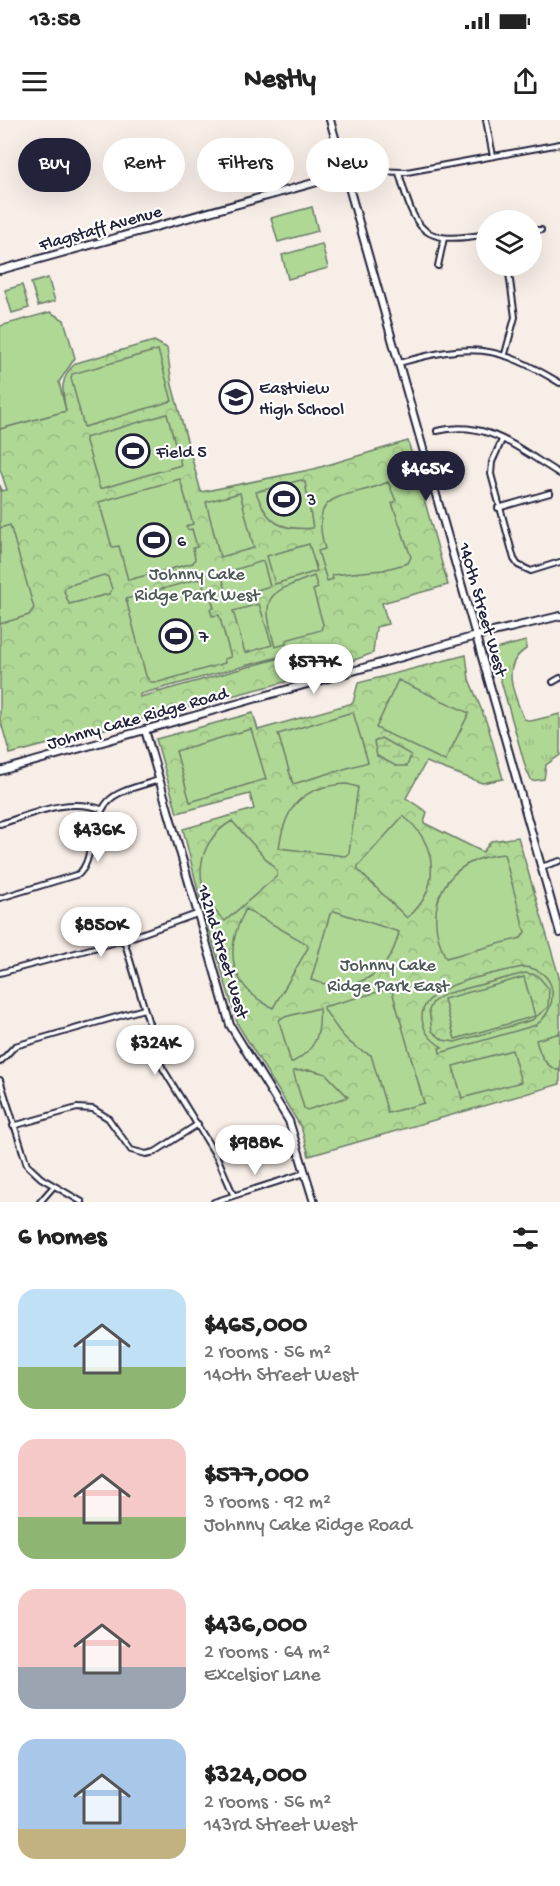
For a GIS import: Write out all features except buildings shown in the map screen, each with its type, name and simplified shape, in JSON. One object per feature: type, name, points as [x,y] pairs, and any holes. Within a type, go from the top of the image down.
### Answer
[{"type":"street","name":"140th Street West","points":[[330,120],[335,138]]},
{"type":"street","points":[[486,120],[493,156]]},
{"type":"street","points":[[389,172],[399,173],[560,144]]},
{"type":"street","points":[[399,173],[407,205],[416,221],[428,232],[444,238],[476,235]]},
{"type":"street","name":"Flagstaff Avenue","points":[[0,270],[306,185]]},
{"type":"street","name":"140th Street West","points":[[351,192],[560,933]]},
{"type":"street","points":[[438,266],[444,238]]},
{"type":"street","points":[[505,354],[515,317],[509,276]]},
{"type":"street","points":[[398,363],[458,349],[486,350],[505,354],[529,364],[560,383]]},
{"type":"street","points":[[437,431],[457,426],[491,432],[560,474]]},
{"type":"street","points":[[502,440],[492,462],[491,474],[498,508],[514,559],[518,565],[531,571],[560,562]]},
{"type":"street","points":[[498,508],[550,493]]},
{"type":"street","name":"Johnny Cake Ridge Road","points":[[0,771],[476,636],[560,616]]},
{"type":"street","points":[[553,682],[560,678]]},
{"type":"street","name":"142nd Street West","points":[[145,730],[230,1025],[289,1121],[314,1202]]},
{"type":"street","points":[[0,898],[79,874],[87,861],[101,809],[118,792],[159,780]]},
{"type":"street","points":[[0,824],[68,805],[82,804],[101,809]]},
{"type":"street","points":[[541,867],[560,861]]},
{"type":"street","points":[[0,973],[124,940],[197,914]]},
{"type":"street","points":[[124,940],[162,1067],[218,1159],[233,1194]]},
{"type":"street","points":[[0,1062],[15,1046],[144,1009]]},
{"type":"street","points":[[0,1080],[27,1165],[54,1186],[82,1202]]},
{"type":"street","points":[[14,1126],[82,1107],[93,1109],[108,1118],[131,1150],[146,1155],[155,1152],[198,1124]]},
{"type":"street","points":[[214,1202],[305,1172]]},
{"type":"street","points":[[40,1202],[54,1186]]},
{"type":"green space","points":[[312,207],[318,231],[278,242],[271,218]]},
{"type":"green space","points":[[322,244],[328,268],[288,279],[282,255]]},
{"type":"green space","points":[[48,278],[55,301],[38,306],[31,283]]},
{"type":"green space","points":[[22,285],[29,308],[12,313],[5,290]]},
{"type":"green space","points":[[50,312],[64,320],[75,358],[59,382],[66,411],[0,429],[0,326]]},
{"type":"green space","name":"Johnny Cake Ridge Park West","points":[[154,341],[167,348],[172,385],[201,492],[314,469],[408,441],[448,585],[382,603],[388,624],[376,627],[373,653],[349,662],[345,649],[327,650],[322,645],[331,670],[10,754],[0,719],[0,485],[2,491],[7,490],[0,469],[0,429],[66,411],[63,397],[64,380],[76,363]],"holes":[[[312,649],[140,697],[140,694]]]},
{"type":"green space","points":[[158,350],[172,401],[84,427],[71,378],[72,374]]},
{"type":"green space","name":"Field 5","points":[[167,414],[181,465],[100,489],[85,438]]},
{"type":"green space","name":"6","points":[[180,479],[193,524],[186,526],[188,530],[192,529],[197,547],[193,548],[195,559],[193,563],[128,580],[119,546],[112,547],[99,502]]},
{"type":"green space","name":"3","points":[[301,480],[305,482],[313,528],[292,528],[276,523],[265,511],[256,492]]},
{"type":"green space","points":[[388,482],[396,501],[392,503],[411,557],[408,563],[383,570],[332,575],[333,579],[327,581],[318,551],[325,549],[321,515],[326,505],[334,499]]},
{"type":"green space","points":[[240,493],[254,548],[220,557],[206,502]]},
{"type":"green space","points":[[10,525],[34,608],[29,615],[0,624],[0,528]]},
{"type":"green space","points":[[309,544],[317,571],[275,584],[267,556]]},
{"type":"green space","points":[[263,561],[270,586],[229,599],[221,574]]},
{"type":"green space","points":[[104,575],[108,577],[112,589],[109,594],[69,604],[64,591],[67,586]]},
{"type":"green space","points":[[314,576],[318,588],[313,590],[323,624],[321,630],[286,640],[286,644],[275,647],[268,616],[271,599],[285,587]]},
{"type":"green space","name":"7","points":[[198,579],[202,581],[205,592],[209,591],[214,608],[210,609],[212,616],[219,615],[231,657],[224,659],[225,663],[159,682],[150,682],[146,676],[126,599]]},
{"type":"green space","points":[[259,604],[272,645],[245,653],[233,611]]},
{"type":"green space","points":[[526,641],[526,649],[513,664],[511,673],[514,691],[524,719],[531,721],[560,714],[560,755],[546,765],[544,779],[532,781],[526,769],[495,660],[495,649]]},
{"type":"green space","name":"Johnny Cake Ridge Park East","points":[[466,655],[469,679],[488,726],[503,779],[482,783],[426,762],[406,798],[427,812],[424,823],[483,852],[491,841],[518,837],[560,980],[560,1084],[309,1156],[301,1127],[238,1025],[201,903],[183,829],[254,809],[250,794],[177,813],[156,739],[253,713],[258,730],[353,703],[358,683]]},
{"type":"green space","points":[[398,680],[469,713],[445,761],[376,728]]},
{"type":"green space","points":[[353,712],[368,762],[293,784],[278,734]]},
{"type":"green space","points":[[251,729],[266,779],[190,802],[176,751]]},
{"type":"green space","points":[[381,738],[411,755],[407,766],[396,766],[377,756],[374,742]]},
{"type":"green space","points":[[347,784],[358,787],[349,853],[345,856],[279,848],[286,821],[298,801],[318,789]]},
{"type":"green space","points":[[403,816],[415,827],[423,839],[429,852],[431,866],[426,894],[407,918],[358,870],[358,866]]},
{"type":"green space","points":[[232,821],[277,871],[277,876],[225,921],[206,896],[201,868],[210,842],[219,830]]},
{"type":"green space","points":[[504,854],[525,932],[521,938],[446,958],[439,939],[436,921],[437,904],[443,888],[453,875],[466,865]]},
{"type":"green space","points":[[246,909],[307,944],[308,948],[273,1008],[247,989],[234,966],[234,939]]},
{"type":"green space","points":[[334,911],[399,932],[387,961],[378,971],[355,983],[326,984],[311,980],[330,914]]},
{"type":"green space","points":[[522,967],[534,969],[549,981],[552,999],[544,1018],[536,1025],[440,1053],[439,1048],[442,1047],[426,1031],[422,1018],[425,1006],[433,996],[461,982]],"holes":[[[525,973],[537,975],[549,989],[548,1007],[532,1020],[455,1042],[443,1040],[432,1031],[429,1010],[433,1002],[445,994]]]},
{"type":"green space","points":[[524,977],[535,1016],[455,1039],[444,999]]},
{"type":"green space","points":[[389,989],[392,991],[424,1103],[388,1113],[371,1055],[355,1047],[349,1041],[323,1007]]},
{"type":"green space","points":[[319,1008],[319,1026],[315,1041],[306,1053],[291,1063],[279,1021],[281,1018]]},
{"type":"green space","points":[[560,1033],[560,1071],[550,1066],[544,1059],[536,1040]]},
{"type":"green space","points":[[512,1050],[521,1082],[462,1098],[453,1066]]},
{"type":"green space","points":[[311,1070],[326,1074],[348,1097],[307,1110],[304,1108],[293,1071]]},
{"type":"place","name":"Eastview High School","points":[[236,397]]},
{"type":"place","name":"Field 5","points":[[133,451]]},
{"type":"place","name":"3","points":[[284,499]]},
{"type":"place","name":"6","points":[[154,540]]},
{"type":"place","name":"7","points":[[176,636]]}]
